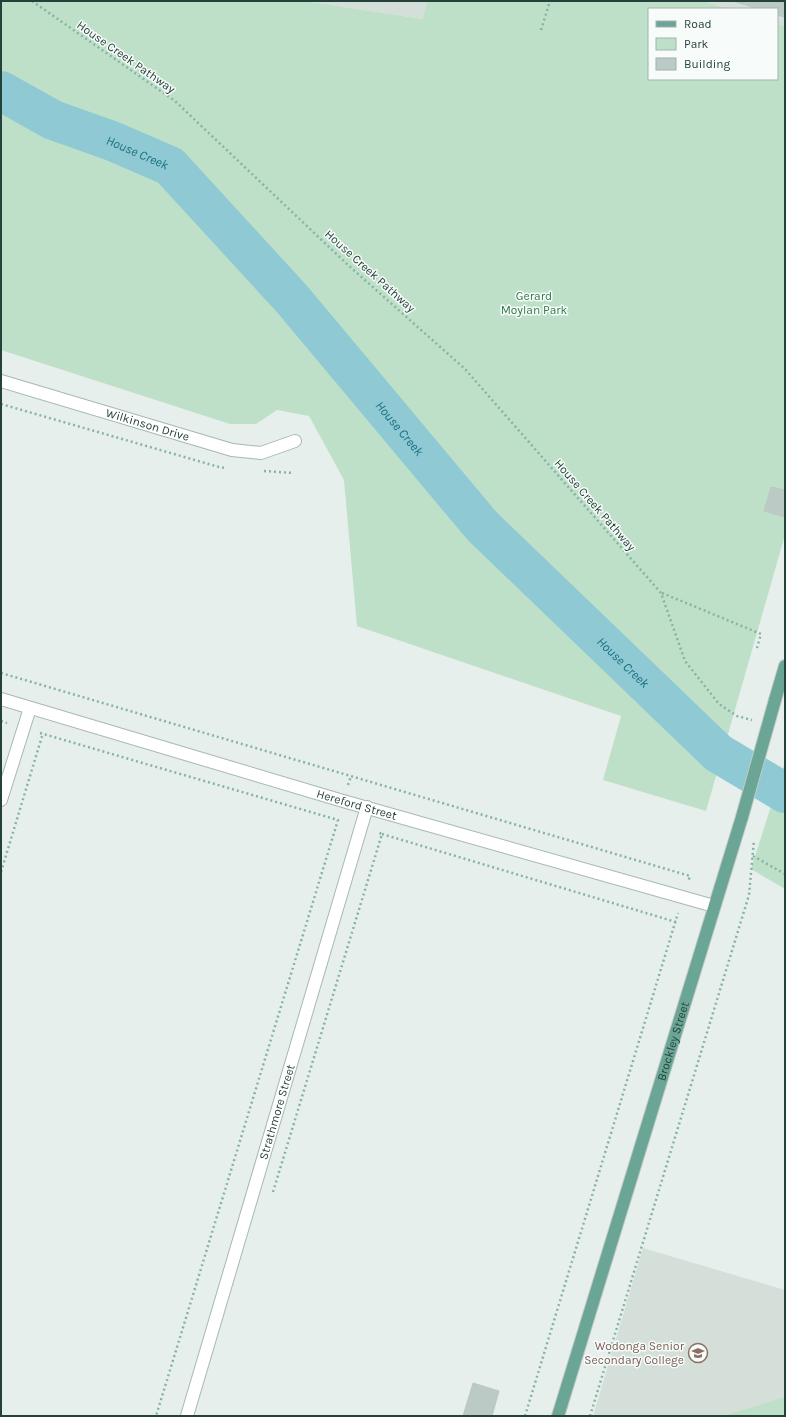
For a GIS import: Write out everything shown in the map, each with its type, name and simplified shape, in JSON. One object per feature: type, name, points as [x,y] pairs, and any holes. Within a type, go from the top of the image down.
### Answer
[{"type":"main road","name":"Brockley Street","points":[[558,1416],[742,817],[785,666]]},
{"type":"street","name":"Wilkinson Drive","points":[[1,381],[232,450],[261,453],[295,441]]},
{"type":"street","name":"Hereford Street","points":[[1,699],[367,808],[714,906]]},
{"type":"street","points":[[1,800],[30,708]]},
{"type":"street","name":"Strathmore Street","points":[[187,1416],[367,808]]},
{"type":"path","name":"House Creek Pathway","points":[[32,1],[175,101],[348,265],[464,369],[661,593]]},
{"type":"path","points":[[540,30],[550,1]]},
{"type":"path","points":[[661,593],[761,634],[757,648]]},
{"type":"path","points":[[661,593],[685,660],[719,704],[736,716],[757,722]]},
{"type":"path","points":[[1,673],[690,876],[526,1416]]},
{"type":"path","points":[[1,721],[338,820],[156,1416]]},
{"type":"path","points":[[1,872],[43,733]]},
{"type":"path","points":[[382,834],[676,922]]},
{"type":"path","points":[[590,1416],[748,895],[753,856],[785,874]]},
{"type":"shaded area","points":[[305,1],[427,1],[424,19]]},
{"type":"shaded area","points":[[703,1],[785,1],[785,26],[778,24],[778,8],[726,8]]},
{"type":"shaded area","name":"Wodonga Senior Secondary College","points":[[643,1248],[785,1290],[785,1416],[593,1416]]},
{"type":"green space","name":"Gerard Moylan Park","points":[[1,1],[305,1],[423,19],[427,1],[703,1],[726,8],[648,8],[648,80],[778,80],[778,24],[785,26],[785,535],[706,811],[603,780],[621,716],[357,626],[344,480],[309,416],[277,410],[256,424],[230,424],[1,350]]},
{"type":"green space","points":[[785,762],[785,889],[751,869]]},
{"type":"green space","points":[[785,1397],[785,1416],[723,1416]]},
{"type":"building","points":[[733,1],[785,1],[785,17],[778,15],[778,8],[756,8]]},
{"type":"building","points":[[771,487],[785,490],[785,517],[764,511]]},
{"type":"building","points":[[473,1383],[499,1391],[492,1416],[463,1416]]},
{"type":"waterway","name":"House Creek","points":[[1,91],[53,120],[112,141],[170,166],[292,299],[482,526],[718,753],[785,793]]},
{"type":"place","name":"Wodonga Senior Secondary College","points":[[698,1353]]}]
